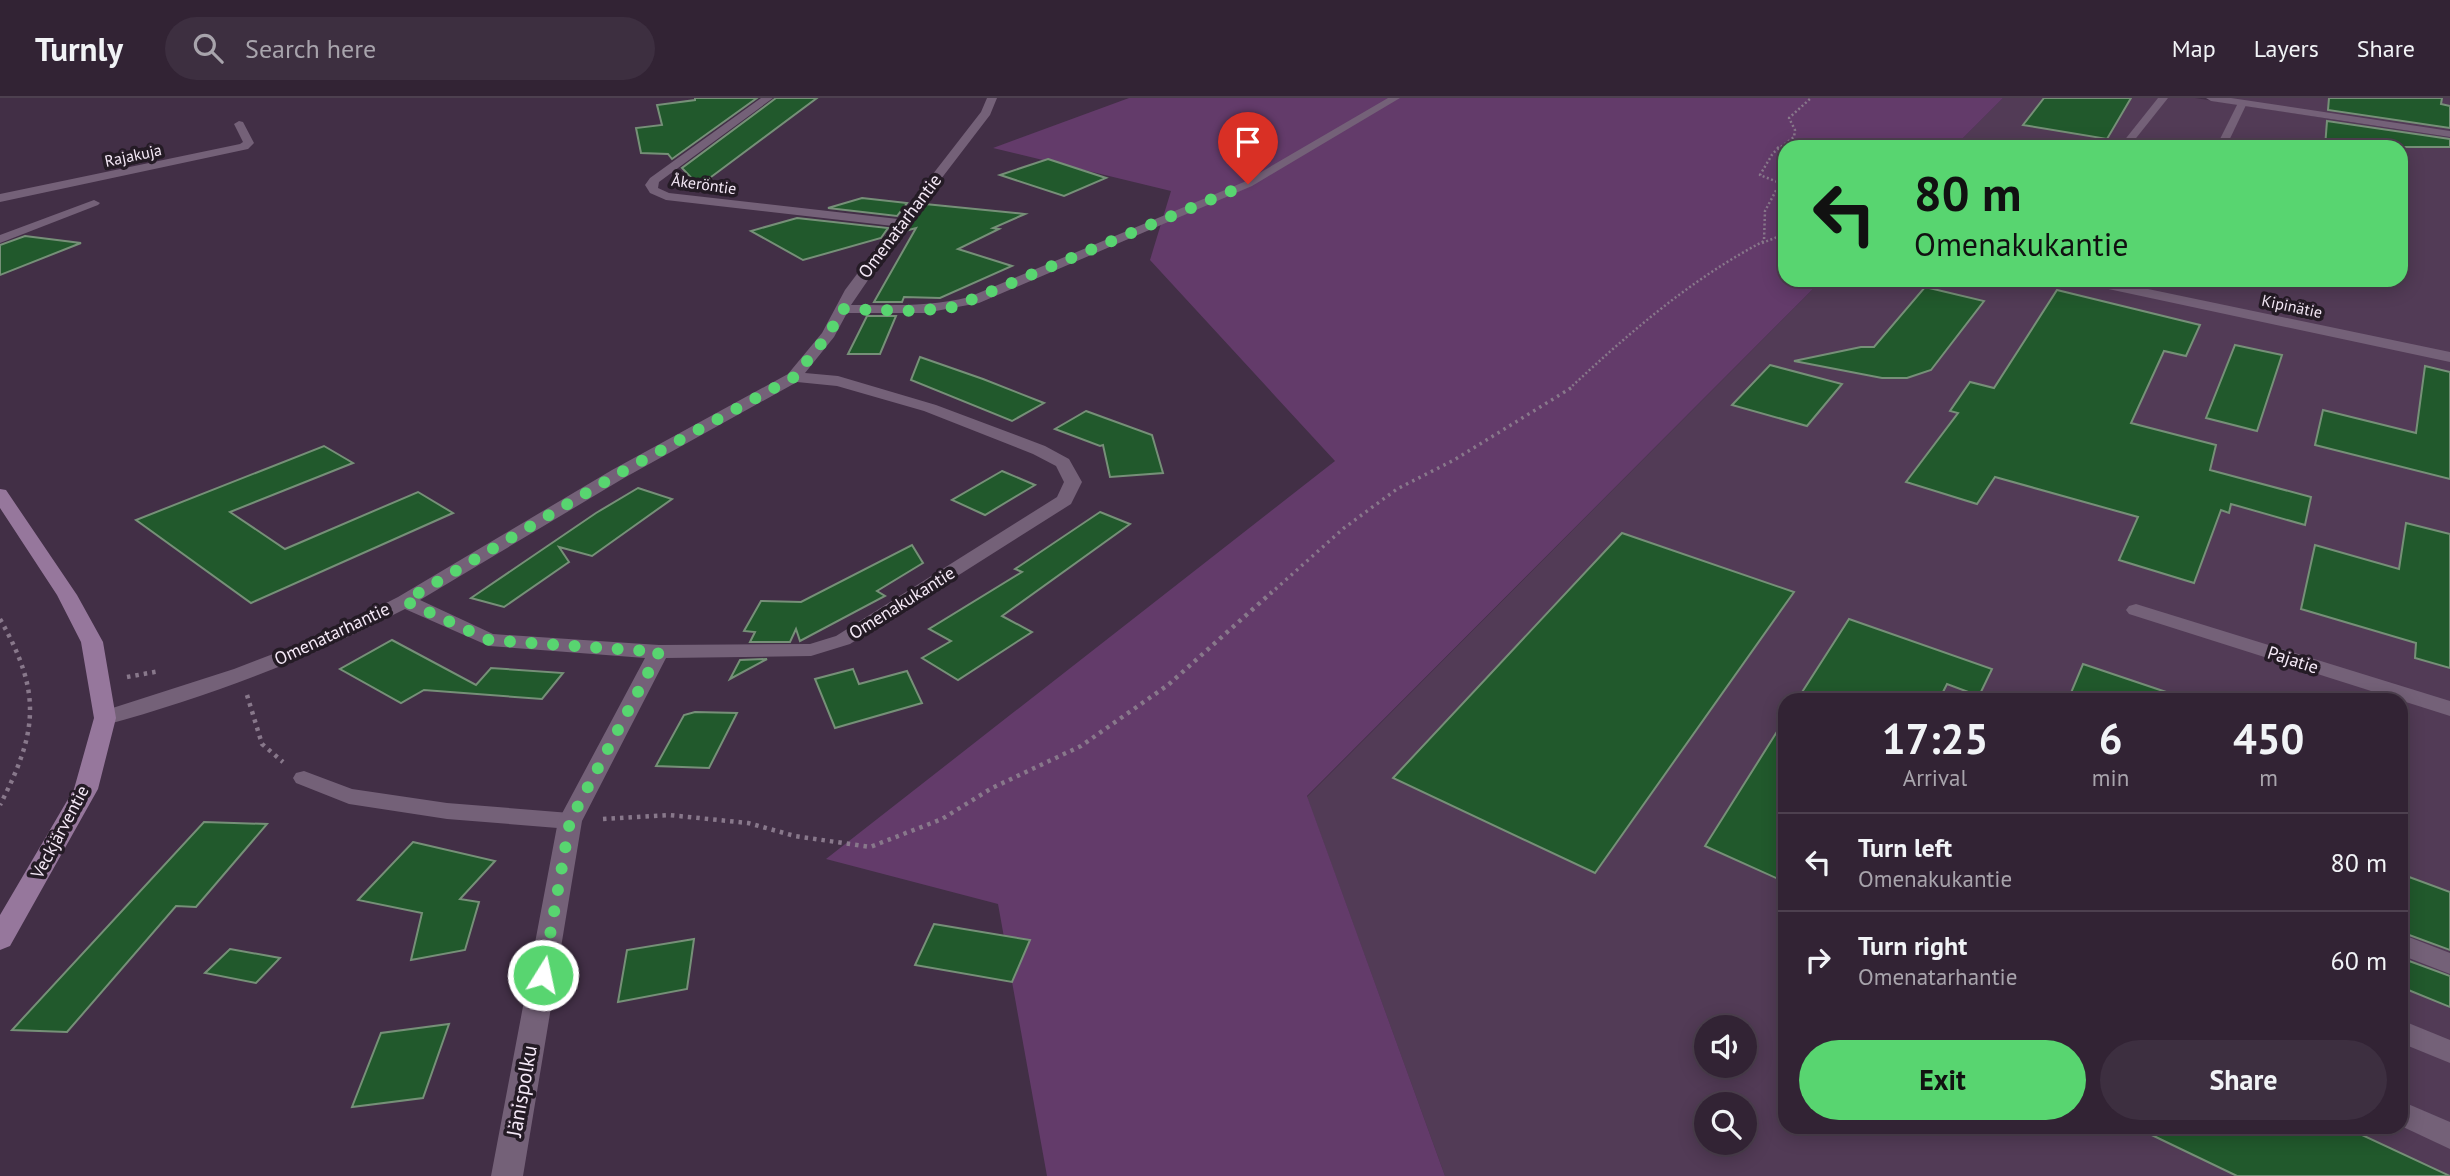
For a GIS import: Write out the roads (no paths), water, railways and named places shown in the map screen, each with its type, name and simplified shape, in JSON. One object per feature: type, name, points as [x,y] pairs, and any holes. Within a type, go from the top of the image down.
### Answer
[{"type":"street","name":"Åkeröntie","points":[[768,98],[654,180],[651,185],[654,190],[666,196],[901,222]]},
{"type":"street","name":"Omenatarhantie","points":[[105,718],[242,674],[330,639],[405,601],[618,474],[794,377],[829,334],[842,309],[901,222],[986,113],[992,98]]},
{"type":"street","points":[[842,309],[915,311],[954,307],[974,300],[1248,184],[1395,98]]},
{"type":"street","points":[[2211,98],[2450,134]]},
{"type":"street","name":"Rajakuja","points":[[0,198],[244,146],[249,143],[239,124]]},
{"type":"street","name":"Kipinätie","points":[[2118,287],[2450,357]]},
{"type":"street","name":"Omenakukantie","points":[[405,601],[489,640],[659,652],[811,650],[843,640],[1065,500],[1073,482],[1062,463],[1040,450],[930,408],[838,381],[794,377]]},
{"type":"street","name":"Veckjärventie","points":[[0,494],[67,596],[92,642],[105,718],[86,789],[0,939]]},
{"type":"street","name":"Pajatie","points":[[2136,610],[2399,693]]},
{"type":"street","name":"Jänispolku","points":[[507,1176],[570,821],[659,652]]},
{"type":"street","name":"Pajatie","points":[[2408,696],[2450,709]]},
{"type":"lane","points":[[2130,140],[2163,98]]},
{"type":"lane","points":[[2224,140],[2242,103]]},
{"type":"lane","points":[[0,239],[94,203]]},
{"type":"lane","points":[[304,778],[349,796],[447,811],[570,821]]},
{"type":"lane","points":[[2408,947],[2450,964]]},
{"type":"lane","points":[[2408,1034],[2450,1052]]},
{"type":"lane","points":[[2408,1116],[2450,1136]]}]
